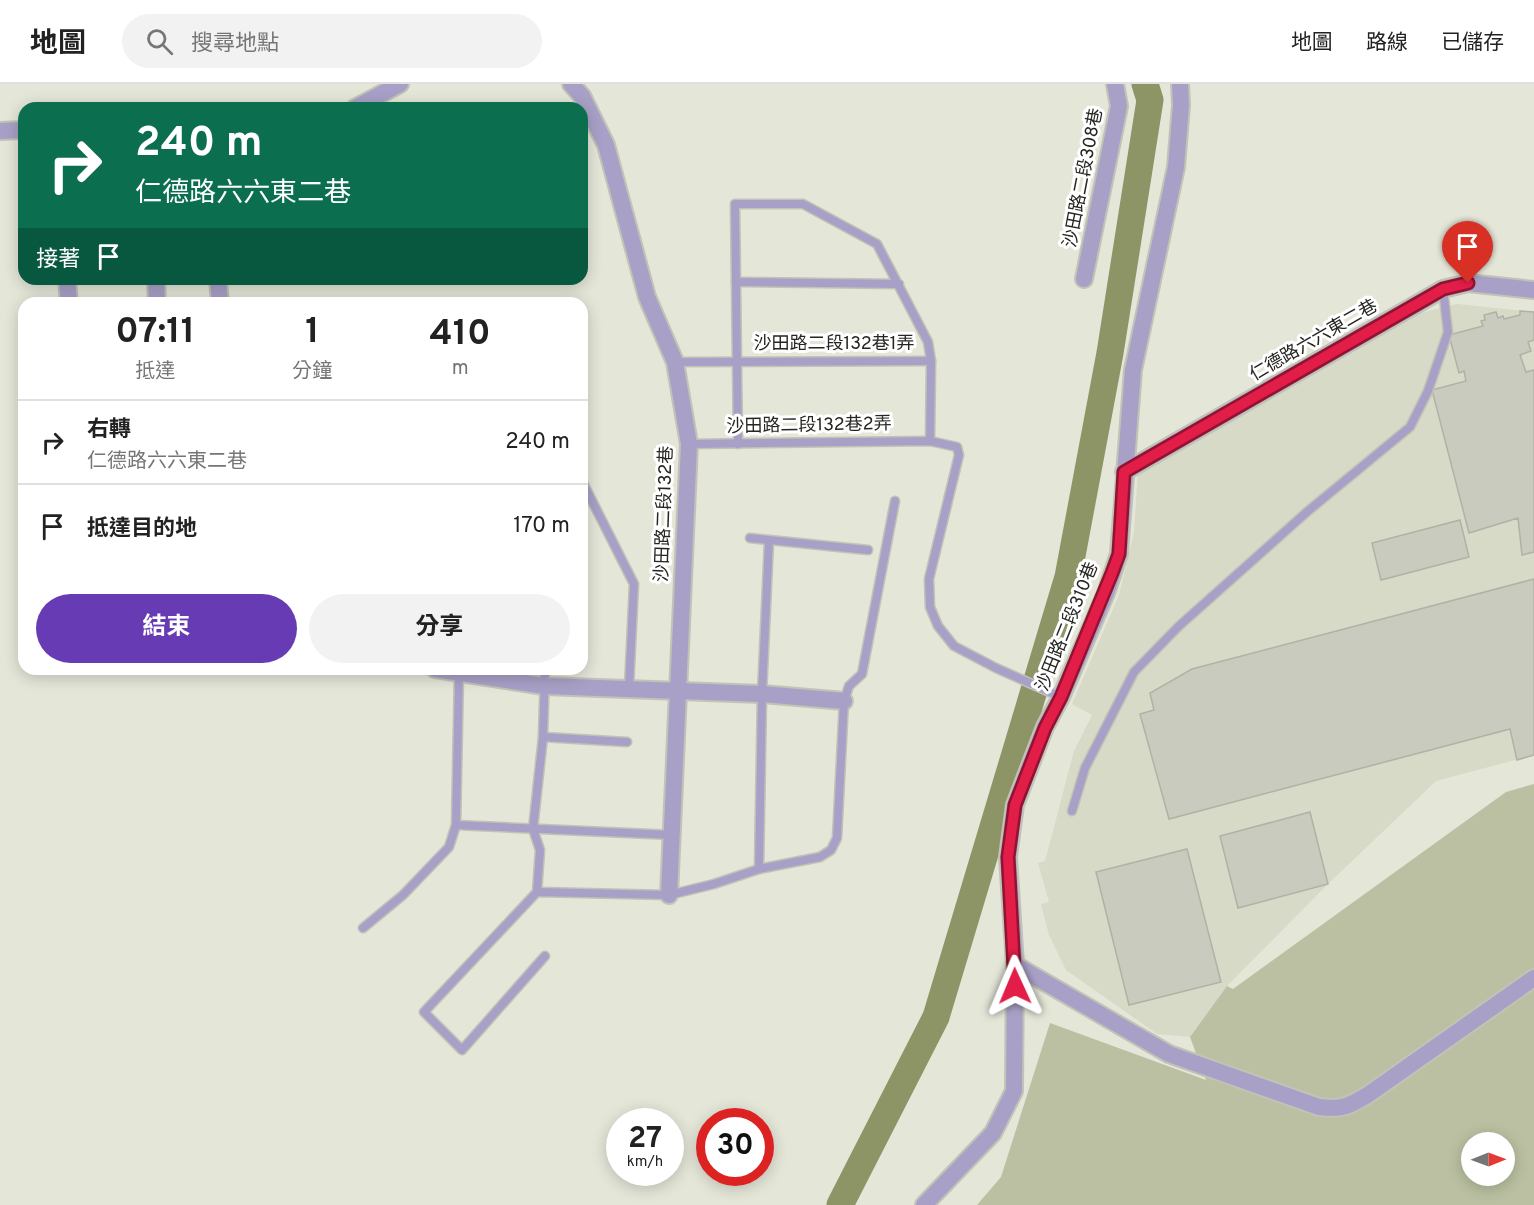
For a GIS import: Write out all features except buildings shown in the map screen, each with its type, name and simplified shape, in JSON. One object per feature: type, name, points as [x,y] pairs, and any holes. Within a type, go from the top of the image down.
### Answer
[{"type":"street","points":[[366,102],[400,84]]},
{"type":"street","name":"沙田路二段132巷","points":[[571,84],[585,102]]},
{"type":"street","name":"沙田路二段308巷","points":[[1084,279],[1119,106],[1115,84]]},
{"type":"street","name":"沙田路二段310巷","points":[[924,1205],[993,1133],[1014,1091],[1015,965],[1008,857],[1015,805],[1045,728],[1061,697],[1106,593],[1119,554],[1133,370],[1176,167],[1181,105],[1180,84]]},
{"type":"street","name":"沙田路二段132巷","points":[[588,108],[606,145],[647,297],[675,362],[689,444],[669,895]]},
{"type":"street","points":[[0,131],[18,130]]},
{"type":"street","name":"仁德路六六東二巷","points":[[1124,472],[1443,289],[1468,283],[1534,290]]},
{"type":"street","points":[[502,675],[544,677],[677,691],[762,694],[843,701]]},
{"type":"street","points":[[1015,965],[1169,1054],[1319,1107],[1336,1109],[1348,1107],[1369,1094],[1534,978]]},
{"type":"lane","name":"沙田路二段132巷1弄","points":[[738,444],[735,204],[803,204],[877,243],[928,342],[931,361],[930,441]]},
{"type":"lane","points":[[736,282],[899,284]]},
{"type":"lane","points":[[1072,811],[1085,768],[1134,672],[1179,626],[1282,534],[1410,427],[1428,391],[1448,332],[1443,289]]},
{"type":"lane","name":"沙田路二段132巷1弄","points":[[675,362],[931,361]]},
{"type":"lane","name":"沙田路二段132巷2弄","points":[[689,444],[930,441],[957,447],[959,455],[929,579],[930,607],[938,626],[954,646],[1061,697]]},
{"type":"lane","points":[[588,493],[634,584],[629,687]]},
{"type":"lane","points":[[537,892],[669,895],[759,870],[820,857],[831,850],[837,838],[843,701],[849,686],[862,674],[895,501]]},
{"type":"lane","points":[[750,538],[868,550]]},
{"type":"lane","points":[[759,870],[762,694],[769,541]]},
{"type":"lane","points":[[363,928],[403,895],[449,848],[456,825],[459,675]]},
{"type":"lane","points":[[544,677],[543,737],[533,829],[540,850],[537,892],[424,1012],[462,1050],[544,956]]},
{"type":"lane","points":[[543,737],[627,742]]},
{"type":"lane","points":[[456,825],[672,835]]},
{"type":"shaded area","points":[[1457,304],[1534,312],[1534,755],[1436,781],[1328,884],[1227,986],[1190,1037],[1157,1034],[1066,970],[1049,935],[1041,904],[1049,902],[1038,863],[1045,861],[1074,751],[1092,715],[1072,704],[1119,595],[1134,533],[1138,471],[1416,314]]},
{"type":"shaded area","points":[[1534,784],[1534,1205],[977,1205],[1001,1177],[1050,1023],[1206,1080],[1190,1037],[1227,986],[1233,989],[1506,792]]},
{"type":"waterway","points":[[840,1205],[936,1017],[1068,577],[1110,353],[1150,100],[1145,84]]},
{"type":"route","points":[[1015,986],[1008,857],[1015,805],[1045,728],[1061,697],[1106,593],[1119,554],[1124,472],[1443,289],[1468,283]]}]
